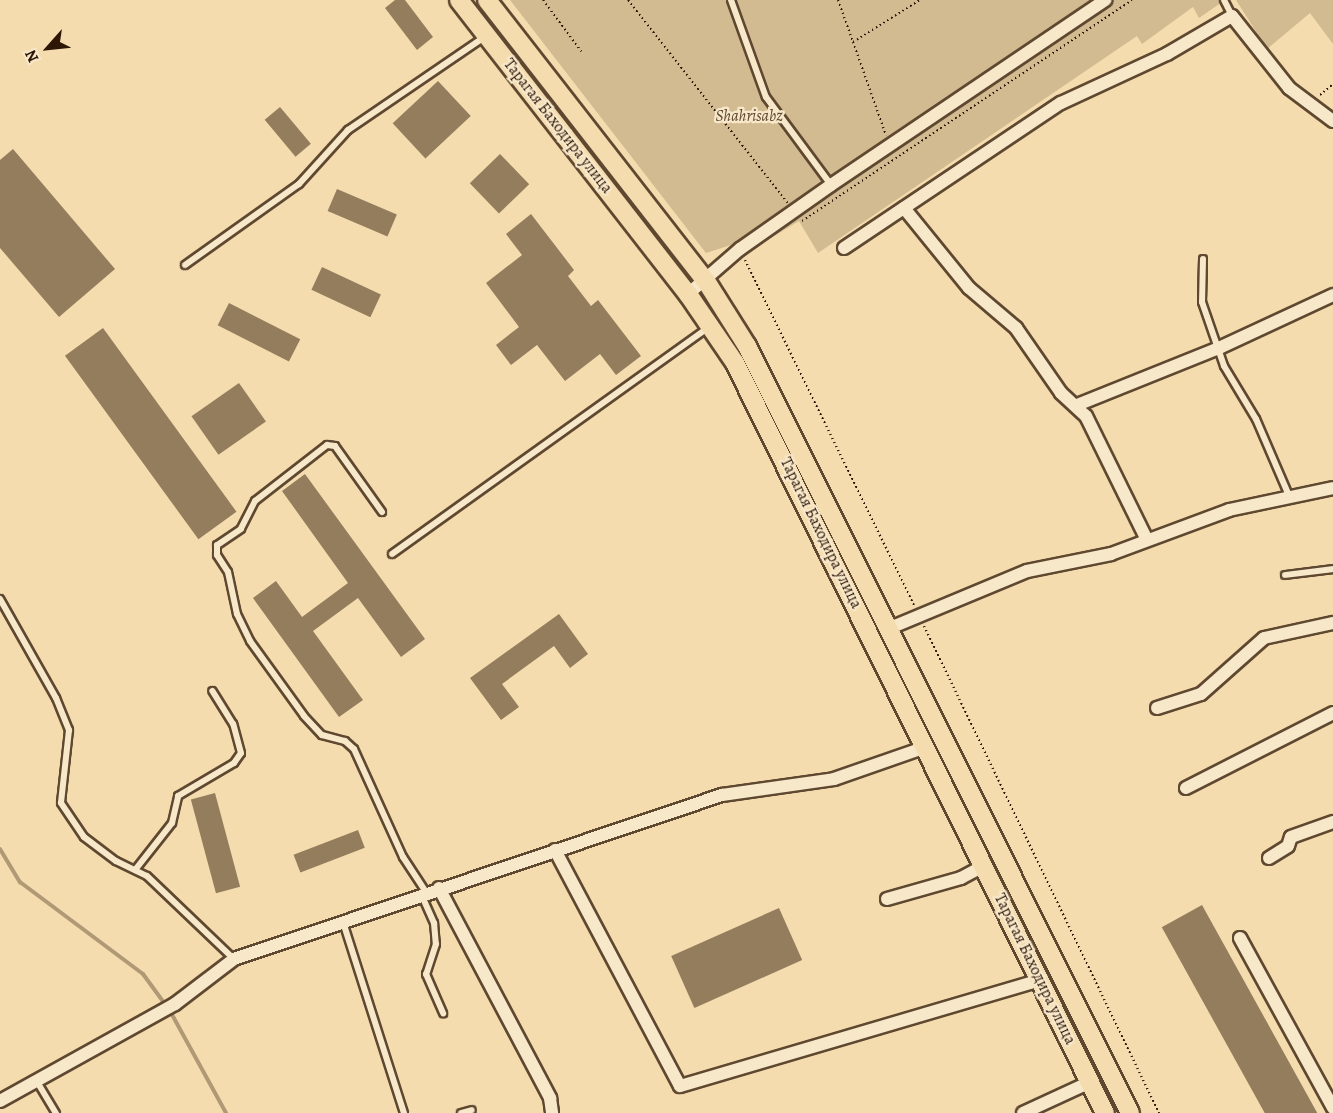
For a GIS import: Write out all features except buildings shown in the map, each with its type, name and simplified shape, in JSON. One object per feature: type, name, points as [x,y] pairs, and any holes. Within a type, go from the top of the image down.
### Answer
[{"type":"main road","name":"Тарагая Баходира улица","points":[[459,0],[688,294],[711,326],[765,419],[1105,1113]]},
{"type":"main road","name":"Тарагая Баходира улица","points":[[487,0],[706,281],[784,413],[1130,1113]]},
{"type":"street","points":[[688,294],[706,281],[740,249],[889,145],[1105,0]]},
{"type":"street","points":[[844,248],[1060,103],[1167,54],[1232,16],[1289,88],[1333,121]]},
{"type":"street","points":[[904,208],[969,288],[1016,328],[1061,393],[1077,405],[1147,540]]},
{"type":"street","points":[[1077,405],[1219,348],[1333,295]]},
{"type":"street","points":[[890,628],[1027,571],[1111,554],[1228,510],[1290,499],[1333,488]]},
{"type":"street","points":[[1156,708],[1201,694],[1264,638],[1333,623]]},
{"type":"street","points":[[1186,788],[1333,713]]},
{"type":"street","points":[[0,1101],[175,1004],[234,959],[423,893],[722,795],[834,779],[926,747]]},
{"type":"street","points":[[1269,858],[1288,846],[1292,837],[1333,822]]},
{"type":"street","points":[[555,850],[680,1086],[1040,980]]},
{"type":"street","points":[[887,898],[961,878],[984,866]]},
{"type":"street","points":[[438,888],[550,1098],[552,1113]]},
{"type":"street","points":[[1240,938],[1333,1108]]},
{"type":"street","points":[[1023,1113],[1090,1082]]},
{"type":"lane","points":[[732,0],[766,97],[831,185]]},
{"type":"lane","points":[[1224,0],[1232,16]]},
{"type":"lane","points":[[185,265],[300,184],[348,130],[486,35]]},
{"type":"lane","points":[[1203,259],[1202,302],[1219,348],[1290,499]]},
{"type":"lane","points":[[392,554],[711,326]]},
{"type":"lane","points":[[382,512],[335,446],[327,446],[255,501],[241,529],[217,545],[217,555],[228,572],[237,614],[250,641],[310,723],[322,735],[345,741],[354,749],[403,857],[423,893],[434,923],[436,944],[426,975],[443,1013]]},
{"type":"lane","points":[[1285,575],[1333,569]]},
{"type":"lane","points":[[0,599],[57,698],[69,730],[61,803],[84,837],[147,876],[234,959]]},
{"type":"lane","points":[[135,870],[172,824],[178,796],[234,763],[241,753],[232,724],[212,691]]},
{"type":"lane","points":[[343,921],[404,1113]]},
{"type":"lane","points":[[36,1080],[56,1113]]},
{"type":"lane","points":[[461,1113],[471,1110]]},
{"type":"path","points":[[543,0],[581,51]]},
{"type":"path","points":[[628,0],[804,223],[1132,0]]},
{"type":"path","points":[[838,0],[889,145]]},
{"type":"path","points":[[853,42],[920,0]]},
{"type":"path","points":[[1309,104],[1333,84]]},
{"type":"path","points":[[740,249],[1159,1113]]},
{"type":"green space","name":"Shahrisabz","points":[[510,0],[1225,0],[1199,18],[1193,7],[1142,44],[1137,36],[818,253],[799,221],[739,257],[731,245],[706,253]]},
{"type":"green space","points":[[1236,0],[1333,0],[1333,44],[1310,13],[1267,49]]},
{"type":"waterway","points":[[0,849],[20,882],[143,974],[170,1011],[226,1113]]}]
